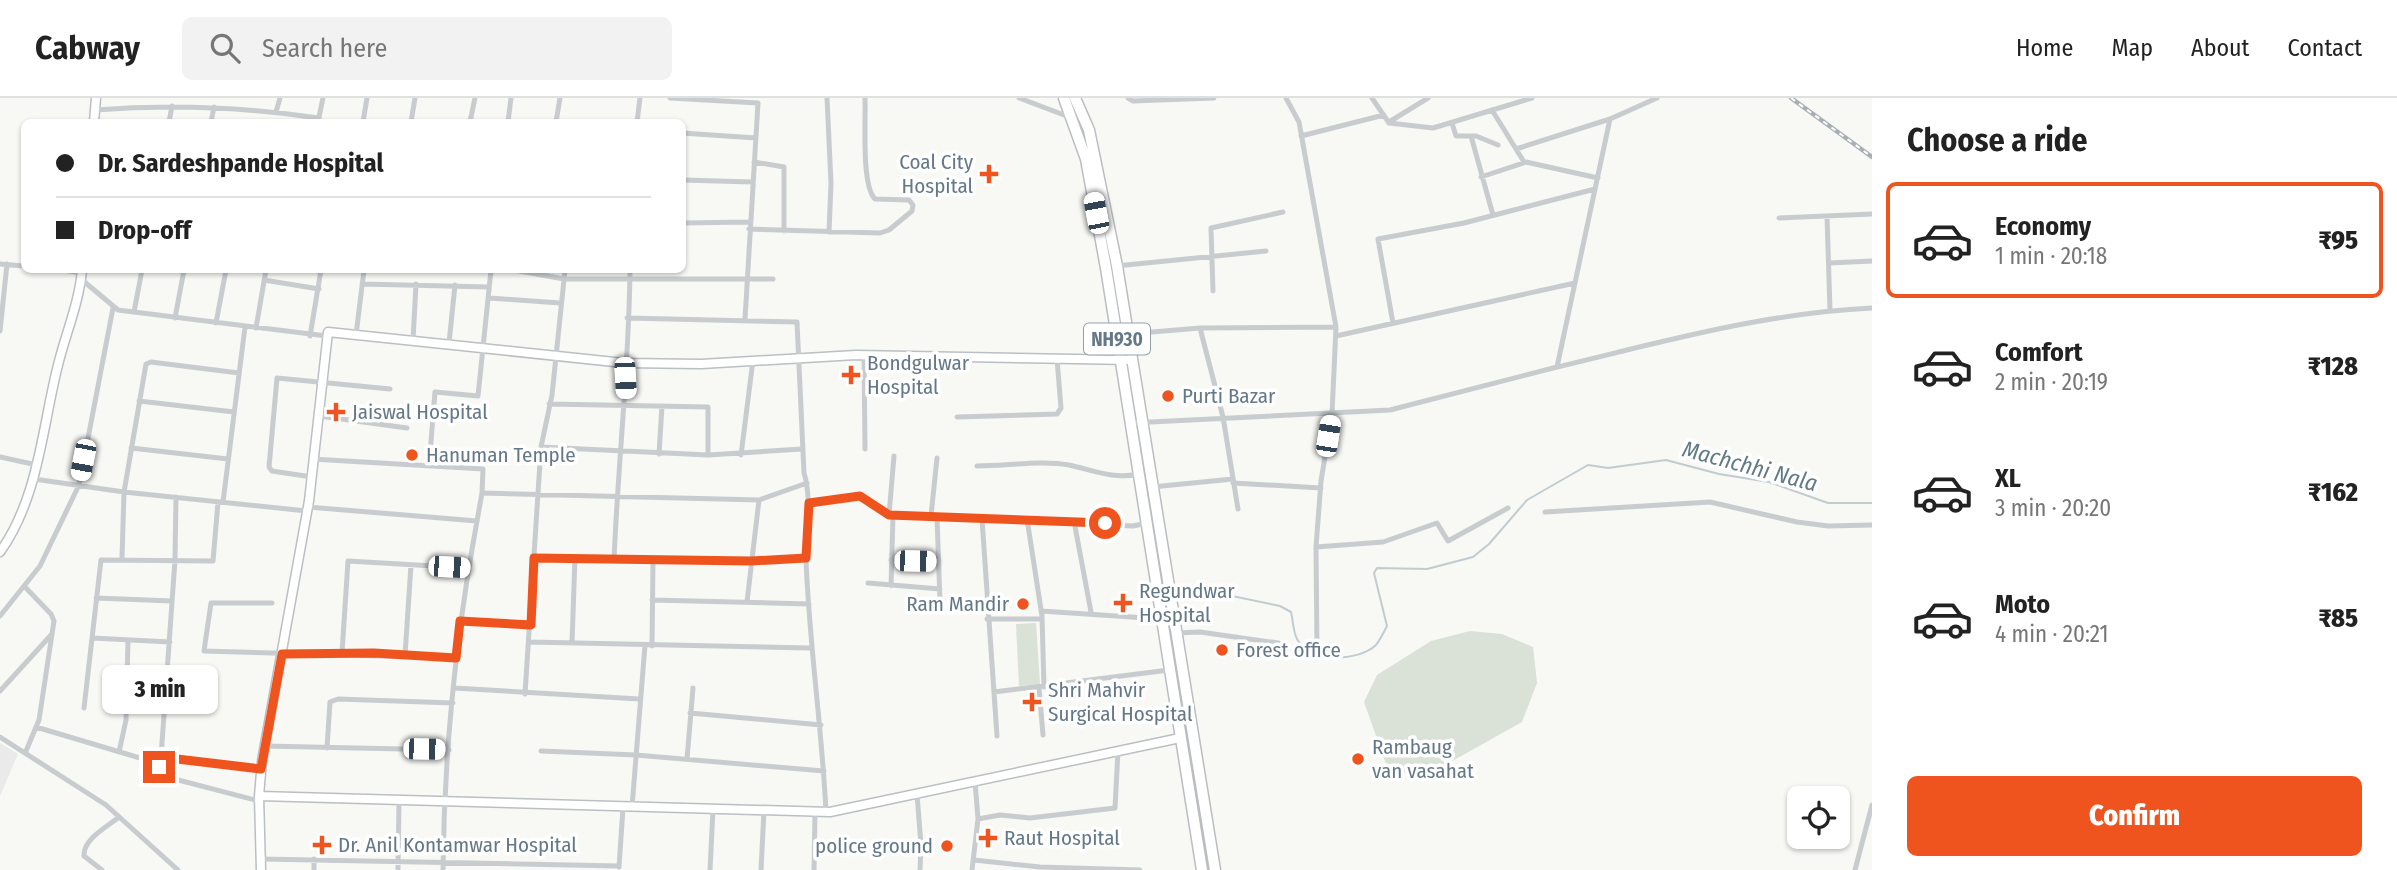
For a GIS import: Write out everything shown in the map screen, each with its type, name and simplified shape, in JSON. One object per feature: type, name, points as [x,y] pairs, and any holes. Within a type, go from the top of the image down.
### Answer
[{"type":"highway","name":"NH930","points":[[1064,98],[1086,159],[1111,267]]},
{"type":"highway","name":"NH930","points":[[1075,98],[1089,130],[1117,300],[1128,334],[1142,421],[1147,488],[1165,605],[1175,634],[1215,870]]},
{"type":"highway","name":"NH930","points":[[1117,300],[1119,361],[1130,423],[1135,475],[1147,488],[1146,524],[1161,577]]},
{"type":"highway","name":"NH930","points":[[1165,605],[1161,619],[1202,870]]},
{"type":"street","points":[[94,119],[96,98]]},
{"type":"street","points":[[132,107],[135,98]]},
{"type":"street","points":[[180,106],[182,98]]},
{"type":"street","points":[[227,108],[230,98]]},
{"type":"street","points":[[276,112],[280,98]]},
{"type":"street","points":[[319,119],[323,98]]},
{"type":"street","points":[[364,119],[367,98]]},
{"type":"street","points":[[412,119],[415,98]]},
{"type":"street","points":[[472,119],[475,98]]},
{"type":"street","points":[[508,119],[511,98]]},
{"type":"street","points":[[556,119],[560,98]]},
{"type":"street","points":[[637,119],[640,98]]},
{"type":"street","points":[[672,98],[758,101],[744,319]]},
{"type":"street","points":[[827,98],[831,183],[829,232]]},
{"type":"street","points":[[686,223],[829,232],[885,232],[913,208],[909,200],[875,199],[871,195],[866,165],[865,98]]},
{"type":"street","points":[[1019,98],[1073,118]]},
{"type":"street","points":[[1128,98],[1133,101],[1214,98]]},
{"type":"street","points":[[1286,98],[1299,122],[1336,327],[1332,414],[1316,547],[1317,650]]},
{"type":"street","points":[[1372,98],[1389,122],[1433,128],[1532,98]]},
{"type":"street","points":[[1389,122],[1428,98]]},
{"type":"street","points":[[1516,149],[1610,120],[1657,98]]},
{"type":"street","points":[[170,119],[172,106]]},
{"type":"street","points":[[94,110],[214,107],[276,112],[314,119]]},
{"type":"street","points":[[212,119],[214,107]]},
{"type":"street","points":[[1492,110],[1524,162]]},
{"type":"street","points":[[1301,136],[1384,116]]},
{"type":"street","points":[[1557,367],[1610,120]]},
{"type":"street","points":[[1452,122],[1456,135],[1471,136],[1498,145]]},
{"type":"street","points":[[686,134],[756,138]]},
{"type":"street","points":[[1471,136],[1493,215]]},
{"type":"street","points":[[754,162],[784,166],[785,230]]},
{"type":"street","points":[[1481,177],[1524,162],[1598,177]]},
{"type":"street","points":[[686,180],[753,182]]},
{"type":"street","points":[[1393,323],[1378,239],[1493,215],[1595,189]]},
{"type":"street","points":[[1213,291],[1211,228],[1283,212]]},
{"type":"street","points":[[1779,218],[1872,214]]},
{"type":"street","points":[[1827,216],[1830,310]]},
{"type":"street","points":[[1111,267],[1266,251]]},
{"type":"street","points":[[1829,263],[1872,261]]},
{"type":"street","points":[[0,264],[21,265]]},
{"type":"street","points":[[0,331],[7,264]]},
{"type":"street","points":[[134,312],[141,273]]},
{"type":"street","points":[[176,318],[184,273]]},
{"type":"street","points":[[216,323],[225,273]]},
{"type":"street","points":[[256,328],[265,273]]},
{"type":"street","points":[[310,336],[321,273]]},
{"type":"street","points":[[356,335],[364,273]]},
{"type":"street","points":[[429,466],[435,392],[478,396],[491,273]]},
{"type":"street","points":[[531,273],[564,279],[774,279]]},
{"type":"street","points":[[526,694],[541,447],[556,356],[565,273]]},
{"type":"street","points":[[614,560],[625,408],[624,363],[630,273]]},
{"type":"street","points":[[82,274],[113,308],[310,336],[327,336]]},
{"type":"street","points":[[1,548],[34,478],[58,365],[82,274]]},
{"type":"street","points":[[264,280],[319,289]]},
{"type":"street","points":[[1336,336],[1575,283]]},
{"type":"street","points":[[362,284],[489,287]]},
{"type":"street","points":[[413,340],[416,284]]},
{"type":"street","points":[[449,343],[454,285]]},
{"type":"street","points":[[489,298],[560,303]]},
{"type":"street","points":[[0,616],[25,587],[58,535],[79,485],[113,308]]},
{"type":"street","points":[[1130,423],[1390,410],[1741,322],[1830,310],[1872,308]]},
{"type":"street","points":[[627,318],[797,322],[802,449],[809,503],[806,558],[810,648],[821,726],[826,812]]},
{"type":"street","points":[[84,708],[101,560],[121,558],[213,561],[244,327]]},
{"type":"street","points":[[1128,334],[1199,328],[1336,327]]},
{"type":"street","points":[[1199,328],[1223,417],[1238,509]]},
{"type":"street","points":[[261,870],[261,769],[308,509],[328,332],[624,363],[701,364],[864,355],[1132,360]]},
{"type":"street","points":[[864,355],[865,449]]},
{"type":"street","points":[[957,417],[1057,415],[1060,408],[1057,359]]},
{"type":"street","points":[[741,455],[753,360]]},
{"type":"street","points":[[121,558],[124,492],[145,367],[151,362],[239,373]]},
{"type":"street","points":[[312,477],[272,471],[269,467],[276,380],[282,376],[390,389]]},
{"type":"street","points":[[139,401],[234,412]]},
{"type":"street","points":[[549,404],[709,409],[708,455]]},
{"type":"street","points":[[659,454],[662,406]]},
{"type":"street","points":[[319,416],[407,428]]},
{"type":"street","points":[[541,447],[708,455],[741,455],[802,449]]},
{"type":"street","points":[[131,448],[228,459]]},
{"type":"street","points":[[891,586],[894,456]]},
{"type":"street","points":[[0,457],[37,465]]},
{"type":"street","points":[[937,458],[934,516],[940,601]]},
{"type":"street","points":[[312,459],[483,469],[482,493],[468,568],[456,658],[445,801],[443,870]]},
{"type":"street","points":[[977,466],[1068,465],[1124,476],[1135,475]]},
{"type":"street","points":[[34,478],[124,492],[221,502],[477,521]]},
{"type":"street","points":[[1147,488],[1233,481],[1321,488]]},
{"type":"street","points":[[482,493],[759,500],[807,483]]},
{"type":"street","points":[[809,503],[860,496],[891,515],[1074,521],[1133,526],[1146,524]]},
{"type":"street","points":[[176,497],[175,561],[160,757],[163,776],[259,799],[445,801],[826,812],[1191,734]]},
{"type":"street","points":[[747,602],[759,500]]},
{"type":"street","points":[[1545,512],[1710,502],[1805,523],[1872,525]]},
{"type":"street","points":[[1316,547],[1384,542],[1437,523],[1448,541],[1508,508]]},
{"type":"street","points":[[982,519],[997,736]]},
{"type":"street","points":[[1027,519],[1042,619],[1044,735]]},
{"type":"street","points":[[1074,521],[1091,612]]},
{"type":"street","points":[[572,643],[575,557]]},
{"type":"street","points":[[534,558],[751,561],[806,558]]},
{"type":"street","points":[[632,807],[639,699],[652,600],[653,560]]},
{"type":"street","points":[[891,560],[939,561]]},
{"type":"street","points":[[342,653],[348,561],[468,568]]},
{"type":"street","points":[[405,655],[411,565]]},
{"type":"street","points":[[868,583],[940,589]]},
{"type":"street","points":[[25,587],[53,616],[36,727],[26,751]]},
{"type":"street","points":[[96,598],[172,601]]},
{"type":"street","points":[[652,600],[809,604]]},
{"type":"street","points":[[272,603],[212,601],[204,649],[206,652],[342,653],[456,658]]},
{"type":"street","points":[[1041,611],[1091,612],[1161,619]]},
{"type":"street","points":[[987,619],[1042,619]]},
{"type":"street","points":[[460,621],[531,625]]},
{"type":"street","points":[[1175,634],[1200,632],[1285,644]]},
{"type":"street","points":[[0,691],[52,634]]},
{"type":"street","points":[[92,638],[170,642]]},
{"type":"street","points":[[119,752],[126,720],[128,640]]},
{"type":"street","points":[[529,642],[810,648]]},
{"type":"street","points":[[994,692],[1169,670]]},
{"type":"street","points":[[127,685],[166,690]]},
{"type":"street","points":[[454,688],[639,699]]},
{"type":"street","points":[[687,759],[692,688]]},
{"type":"street","points":[[327,748],[330,702],[338,699],[453,704]]},
{"type":"street","points":[[690,713],[821,726]]},
{"type":"street","points":[[36,727],[160,764]]},
{"type":"street","points":[[0,737],[26,751],[119,817],[178,870]]},
{"type":"street","points":[[264,746],[449,750]]},
{"type":"street","points":[[541,751],[636,755],[824,771]]},
{"type":"street","points":[[978,818],[1030,818],[1115,808],[1118,751]]},
{"type":"street","points":[[160,757],[261,769]]},
{"type":"street","points":[[972,870],[978,818],[975,782]]},
{"type":"street","points":[[916,794],[920,870]]},
{"type":"street","points":[[398,870],[399,800]]},
{"type":"street","points":[[1855,870],[1872,805]]},
{"type":"street","points":[[261,859],[618,868],[622,808]]},
{"type":"street","points":[[710,870],[713,809]]},
{"type":"street","points":[[761,870],[764,810]]},
{"type":"street","points":[[814,870],[815,812]]},
{"type":"street","points":[[102,870],[84,856],[86,843],[119,817]]},
{"type":"street","points":[[314,859],[314,870]]},
{"type":"street","points":[[354,860],[354,870]]},
{"type":"street","points":[[974,860],[1021,868],[1140,870]]},
{"type":"shaded area","points":[[1036,623],[1040,684],[1019,686],[1016,624]]},
{"type":"shaded area","points":[[1470,631],[1502,634],[1533,647],[1537,683],[1522,722],[1438,769],[1407,774],[1386,764],[1364,702],[1377,675],[1431,641]]},
{"type":"shaded area","points":[[0,743],[18,754],[0,796]]},
{"type":"waterway","name":"Machchhi Nala","points":[[1173,594],[1208,591],[1280,606],[1291,612],[1297,639],[1303,647],[1323,656],[1347,657],[1368,651],[1376,645],[1387,626],[1374,573],[1377,568],[1427,569],[1473,557],[1489,544],[1527,500],[1588,465],[1608,468],[1666,460],[1719,474],[1769,482],[1828,503],[1872,503]]},
{"type":"waterway","points":[[1139,502],[1141,521]]},
{"type":"waterway","points":[[1142,526],[1145,542]]},
{"type":"railway","points":[[1791,98],[1872,157]]},
{"type":"place","name":"Coal City Hospital","points":[[989,174]]},
{"type":"place","name":"Bondgulwar Hospital","points":[[851,375]]},
{"type":"place","name":"Purti Bazar","points":[[1168,396]]},
{"type":"place","name":"Jaiswal Hospital","points":[[336,412]]},
{"type":"place","name":"Hanuman Temple","points":[[412,455]]},
{"type":"place","name":"Regundwar Hospital","points":[[1123,603]]},
{"type":"place","name":"Ram Mandir","points":[[1023,604]]},
{"type":"place","name":"Forest office","points":[[1222,650]]},
{"type":"place","name":"Shri Mahvir Surgical Hospital","points":[[1032,702]]},
{"type":"place","name":"Rambaug van vasahat","points":[[1358,759]]},
{"type":"place","name":"Raut Hospital","points":[[988,838]]},
{"type":"place","name":"Dr. Anil Kontamwar Hospital","points":[[322,845]]},
{"type":"place","name":"police ground","points":[[947,846]]},
{"type":"route","points":[[159,767],[160,757],[261,769],[282,654],[374,653],[456,658],[460,621],[531,625],[534,558],[751,561],[806,558],[809,503],[860,496],[889,515],[976,516],[982,519],[1105,523]]}]
